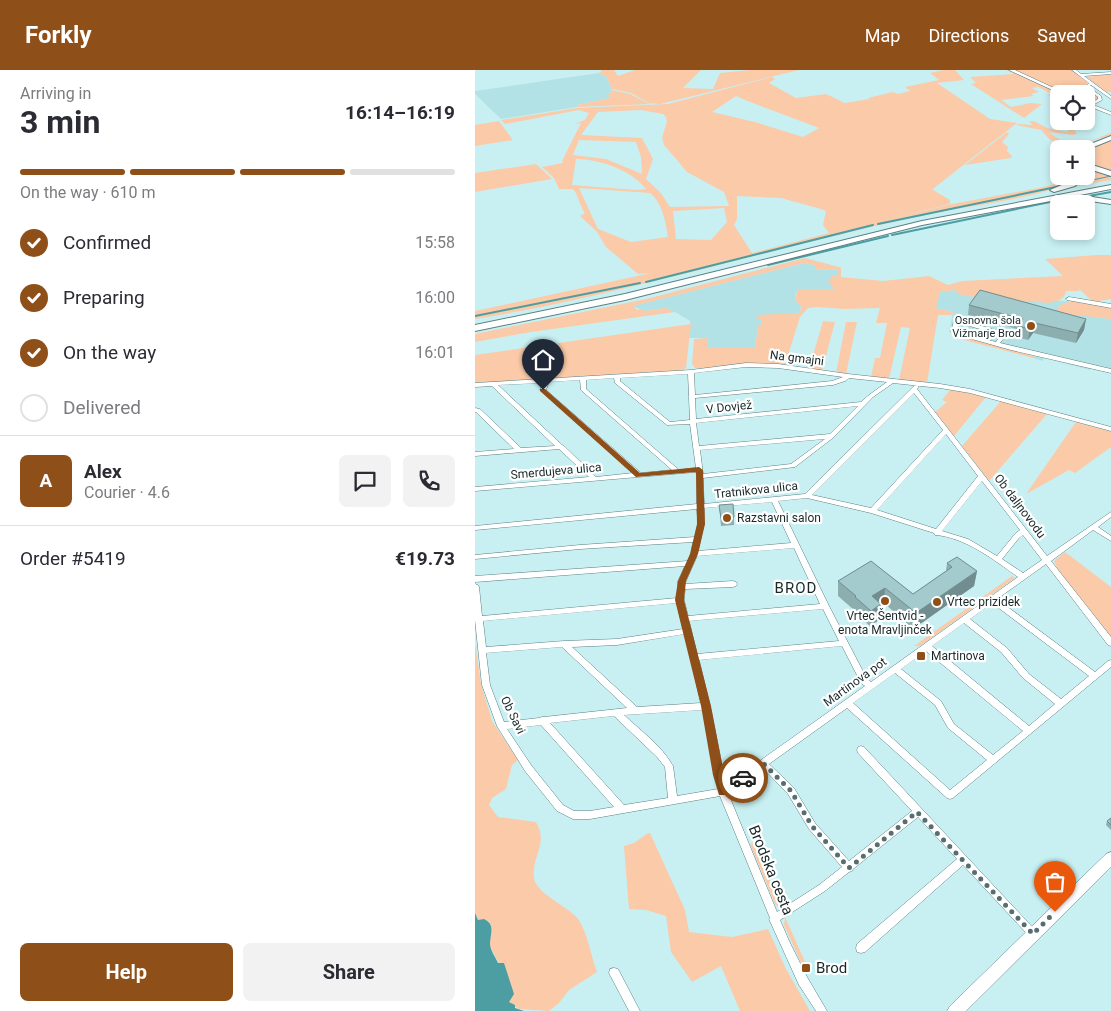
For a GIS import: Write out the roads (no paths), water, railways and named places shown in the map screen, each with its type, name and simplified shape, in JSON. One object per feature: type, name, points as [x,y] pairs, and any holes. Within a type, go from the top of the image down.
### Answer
[{"type":"highway","points":[[1095,144],[1111,138]]},
{"type":"highway","points":[[1095,168],[1111,174]]},
{"type":"highway","points":[[1019,199],[1111,183]]},
{"type":"highway","points":[[475,322],[581,302],[863,232],[1019,199],[1070,185]]},
{"type":"highway","points":[[475,328],[583,307],[877,233],[1034,200],[1111,187]]},
{"type":"highway","points":[[1034,200],[1080,198],[1111,202]]},
{"type":"main road","points":[[955,1011],[1111,858]]},
{"type":"street","points":[[1011,70],[1050,87]]},
{"type":"street","points":[[1074,70],[1111,98]]},
{"type":"street","points":[[1081,76],[1111,73]]},
{"type":"street","points":[[1095,107],[1111,114]]},
{"type":"street","points":[[1069,299],[1111,306]]},
{"type":"street","points":[[997,344],[1004,334],[957,321],[954,332],[956,333],[997,344],[1111,371]]},
{"type":"street","name":"Na gmajni","points":[[475,385],[691,372],[758,365],[970,392],[1111,429]]},
{"type":"street","name":"Brodska cesta","points":[[691,372],[693,422],[700,473],[702,507],[701,524],[694,554],[681,587],[679,600],[706,706],[718,775],[723,792],[774,918],[803,981],[822,1011]]},
{"type":"street","name":"V Dovjež","points":[[617,376],[617,382],[669,424],[863,404]]},
{"type":"street","points":[[691,397],[838,382],[848,376]]},
{"type":"street","points":[[583,378],[583,389],[678,472]]},
{"type":"street","points":[[547,381],[543,390],[639,475]]},
{"type":"street","name":"Smerdujeva ulica","points":[[475,489],[678,472],[700,473],[793,466],[832,436],[871,396],[892,381]]},
{"type":"street","points":[[494,384],[595,479]]},
{"type":"street","points":[[807,496],[916,386]]},
{"type":"street","name":"Ob daljnovodu","points":[[916,386],[946,430],[1111,643]]},
{"type":"street","points":[[475,410],[478,410],[519,450]]},
{"type":"street","points":[[872,511],[946,430]]},
{"type":"street","points":[[696,448],[832,436]]},
{"type":"street","points":[[475,454],[562,447]]},
{"type":"street","points":[[937,533],[982,476]]},
{"type":"street","name":"Tratnikova ulica","points":[[475,528],[807,496],[872,511],[966,541],[1023,577]]},
{"type":"street","points":[[774,499],[825,606],[864,681],[870,686]]},
{"type":"street","name":"Martinova pot","points":[[590,815],[723,792],[1111,514]]},
{"type":"street","points":[[1093,527],[1111,539]]},
{"type":"street","points":[[997,560],[1017,536],[1024,531]]},
{"type":"street","points":[[475,558],[697,539]]},
{"type":"street","points":[[694,554],[795,545]]},
{"type":"street","points":[[475,579],[689,563]]},
{"type":"street","points":[[681,587],[733,584]]},
{"type":"street","name":"Ob Savi","points":[[475,587],[486,685],[501,726],[528,768],[560,808],[573,815],[590,815]]},
{"type":"street","points":[[992,599],[1095,676]]},
{"type":"street","points":[[479,619],[679,600]]},
{"type":"street","points":[[684,619],[825,606]]},
{"type":"street","points":[[964,619],[1004,650],[1026,676],[1060,703]]},
{"type":"street","points":[[482,650],[617,642],[687,631]]},
{"type":"street","points":[[694,658],[844,643]]},
{"type":"street","points":[[564,644],[636,711]]},
{"type":"street","points":[[926,646],[1028,730]]},
{"type":"street","points":[[847,703],[950,795],[1060,703],[1111,664]]},
{"type":"street","points":[[895,668],[938,703],[951,726],[993,760]]},
{"type":"street","points":[[501,726],[616,712],[706,706]]},
{"type":"street","points":[[616,712],[660,754],[669,766],[673,801]]},
{"type":"street","points":[[542,720],[622,809]]},
{"type":"street","points":[[861,750],[1033,934]]},
{"type":"street","points":[[763,763],[791,791],[812,826],[849,868]]},
{"type":"street","points":[[774,918],[822,888],[849,868],[917,812]]},
{"type":"street","points":[[861,948],[962,860]]},
{"type":"street","points":[[615,973],[635,1011]]},
{"type":"waterway","points":[[1095,180],[1111,176]]},
{"type":"waterway","points":[[878,224],[1061,186]]},
{"type":"waterway","points":[[1094,195],[1111,192]]},
{"type":"waterway","points":[[892,235],[1050,202]]},
{"type":"waterway","points":[[646,282],[873,225]]},
{"type":"waterway","points":[[768,265],[888,236]]},
{"type":"waterway","points":[[475,316],[640,283]]},
{"type":"place","name":"Osnovna šola Vižmarje Brod","points":[[1031,326]]},
{"type":"place","name":"Razstavni salon","points":[[727,518]]},
{"type":"place","name":"Vrtec Šentvid - enota Mravljinček","points":[[885,601]]},
{"type":"place","name":"Vrtec prizidek","points":[[937,602]]},
{"type":"place","name":"Martinova","points":[[921,656]]},
{"type":"place","name":"Brod","points":[[806,968]]},
{"type":"district","name":"BROD","points":[[796,588]]}]
